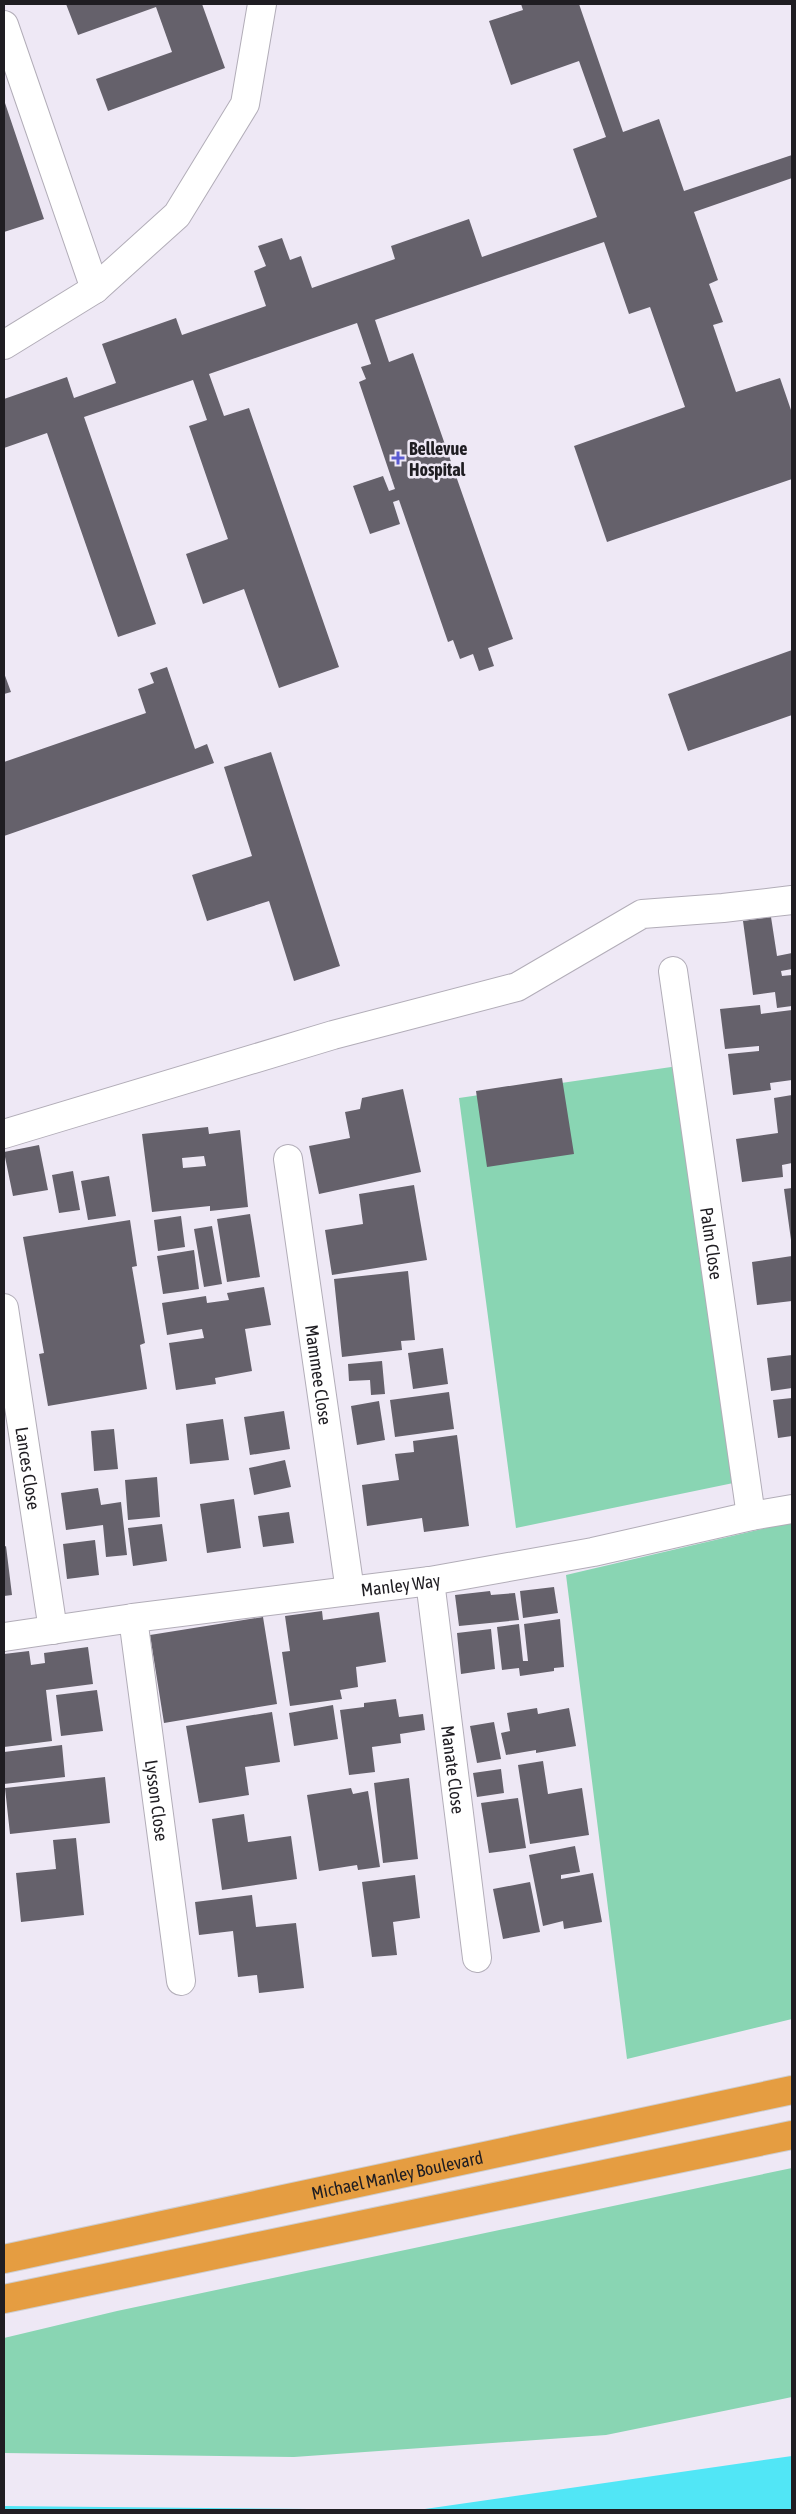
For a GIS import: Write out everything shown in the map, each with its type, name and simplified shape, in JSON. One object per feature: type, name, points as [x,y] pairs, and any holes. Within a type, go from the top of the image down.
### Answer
[{"type":"highway","name":"Michael Manley Boulevard","points":[[4,2259],[792,2090]]},
{"type":"highway","points":[[4,2299],[792,2135]]},
{"type":"street","points":[[4,345],[95,289],[177,214],[245,104],[262,4]]},
{"type":"street","points":[[4,24],[95,289]]},
{"type":"street","points":[[4,1134],[334,1035],[517,987],[642,914],[723,908],[792,900]]},
{"type":"street","name":"Palm Close","points":[[673,971],[751,1516]]},
{"type":"street","name":"Mammee Close","points":[[288,1159],[350,1590]]},
{"type":"street","name":"Lances Close","points":[[4,1308],[53,1630]]},
{"type":"street","name":"Manley Way","points":[[4,1637],[133,1618],[430,1581],[593,1552],[751,1516],[792,1509]]},
{"type":"street","name":"Manate Close","points":[[430,1581],[477,1958]]},
{"type":"street","name":"Lysson Close","points":[[133,1618],[181,1981]]},
{"type":"green space","points":[[685,1065],[743,1481],[516,1528],[459,1098]]},
{"type":"green space","points":[[792,1522],[792,2019],[627,2059],[566,1575]]},
{"type":"green space","points":[[792,2168],[792,2397],[606,2435],[294,2457],[4,2453],[4,2338],[117,2311]]},
{"type":"water","points":[[792,2456],[792,2510],[418,2510]]},
{"type":"water","points":[[4,2506],[418,2510],[4,2510]]},
{"type":"building","points":[[66,4],[202,4],[225,68],[108,111],[96,79],[172,52],[156,7],[78,35]]},
{"type":"building","points":[[521,4],[579,4],[623,132],[659,119],[684,191],[792,155],[792,178],[694,212],[718,280],[709,284],[723,322],[713,325],[736,392],[780,378],[792,413],[792,479],[607,542],[574,446],[685,407],[650,307],[629,314],[604,242],[375,320],[389,362],[413,353],[513,639],[488,648],[494,666],[479,671],[473,654],[460,659],[453,640],[448,642],[399,500],[393,502],[400,524],[370,534],[353,486],[383,476],[389,491],[395,489],[359,382],[366,379],[361,367],[371,364],[357,323],[209,374],[224,416],[249,408],[339,667],[279,688],[244,589],[203,604],[186,554],[228,539],[189,426],[207,420],[193,380],[84,417],[156,624],[118,637],[47,433],[4,448],[4,399],[67,377],[74,398],[116,383],[102,344],[176,318],[182,335],[266,306],[254,271],[266,266],[258,246],[282,238],[290,260],[301,256],[312,288],[395,259],[391,246],[469,219],[482,257],[597,217],[573,149],[606,137],[579,61],[511,85],[489,21],[523,10]]},
{"type":"building","points":[[4,100],[44,219],[4,232]]},
{"type":"building","points":[[792,650],[792,715],[688,751],[668,694]]},
{"type":"building","points":[[167,667],[195,749],[207,744],[214,763],[4,836],[4,762],[146,713],[138,689],[154,683],[150,673]]},
{"type":"building","points":[[4,673],[11,692],[4,694]]},
{"type":"building","points":[[271,752],[340,966],[294,981],[269,901],[207,921],[192,875],[252,856],[224,767]]},
{"type":"building","points":[[771,917],[777,956],[792,953],[792,969],[781,971],[782,976],[792,975],[792,1006],[777,1008],[775,992],[753,995],[743,921]]},
{"type":"building","points":[[760,1005],[761,1014],[792,1010],[792,1080],[770,1083],[771,1090],[733,1095],[728,1054],[759,1051],[759,1046],[725,1049],[720,1009]]},
{"type":"building","points":[[562,1078],[574,1154],[487,1167],[476,1091]]},
{"type":"building","points":[[403,1089],[421,1172],[319,1194],[309,1146],[350,1138],[345,1112],[360,1109],[362,1098]]},
{"type":"building","points":[[792,1095],[792,1163],[782,1165],[783,1177],[742,1182],[736,1139],[778,1133],[774,1098]]},
{"type":"building","points":[[208,1127],[209,1134],[240,1130],[248,1207],[210,1211],[210,1206],[152,1212],[142,1134]],"holes":[[[204,1156],[206,1166],[183,1168],[182,1158]]]},
{"type":"building","points":[[39,1145],[48,1190],[13,1196],[4,1152]]},
{"type":"building","points":[[73,1171],[80,1210],[59,1213],[52,1175]]},
{"type":"building","points":[[109,1176],[116,1216],[88,1220],[81,1181]]},
{"type":"building","points":[[414,1185],[427,1260],[332,1275],[325,1230],[363,1224],[359,1194]]},
{"type":"building","points":[[792,1188],[792,1240],[791,1240],[784,1189]]},
{"type":"building","points":[[250,1214],[260,1277],[227,1282],[217,1219]]},
{"type":"building","points":[[181,1216],[185,1247],[158,1251],[154,1220]]},
{"type":"building","points":[[130,1220],[137,1266],[132,1267],[145,1343],[140,1345],[147,1389],[48,1406],[39,1354],[44,1353],[23,1237]]},
{"type":"building","points":[[212,1226],[222,1284],[204,1287],[194,1229]]},
{"type":"building","points":[[194,1250],[199,1289],[163,1294],[157,1256]]},
{"type":"building","points":[[792,1256],[792,1301],[757,1305],[752,1262]]},
{"type":"building","points":[[408,1271],[415,1340],[401,1341],[402,1350],[342,1357],[334,1279]]},
{"type":"building","points":[[264,1287],[271,1325],[245,1329],[252,1371],[215,1378],[216,1384],[176,1390],[169,1343],[204,1338],[202,1329],[167,1335],[162,1303],[206,1296],[207,1303],[229,1300],[227,1293]]},
{"type":"building","points":[[443,1348],[448,1384],[413,1389],[408,1353]]},
{"type":"building","points":[[792,1355],[792,1388],[771,1391],[767,1358]]},
{"type":"building","points":[[382,1361],[385,1394],[371,1395],[370,1380],[349,1381],[348,1364]]},
{"type":"building","points":[[449,1392],[454,1429],[395,1437],[390,1400]]},
{"type":"building","points":[[792,1398],[792,1436],[778,1438],[773,1400]]},
{"type":"building","points":[[379,1401],[385,1440],[357,1445],[351,1406]]},
{"type":"building","points":[[284,1411],[290,1449],[250,1455],[244,1417]]},
{"type":"building","points":[[223,1419],[229,1460],[190,1464],[186,1424]]},
{"type":"building","points":[[114,1429],[118,1469],[94,1471],[91,1431]]},
{"type":"building","points":[[457,1435],[469,1526],[424,1532],[422,1518],[367,1526],[362,1485],[399,1480],[395,1454],[414,1452],[413,1441]]},
{"type":"building","points":[[285,1460],[291,1487],[254,1495],[249,1468]]},
{"type":"building","points":[[157,1477],[160,1517],[128,1520],[125,1480]]},
{"type":"building","points":[[98,1488],[101,1505],[121,1502],[127,1555],[106,1557],[103,1525],[66,1530],[61,1493]]},
{"type":"building","points":[[234,1499],[241,1548],[207,1553],[200,1504]]},
{"type":"building","points":[[289,1512],[294,1543],[263,1547],[258,1516]]},
{"type":"building","points":[[162,1524],[167,1561],[133,1566],[128,1528]]},
{"type":"building","points":[[95,1540],[99,1575],[67,1579],[63,1544]]},
{"type":"building","points":[[6,1546],[12,1595],[4,1596],[4,1547]]},
{"type":"building","points":[[554,1587],[558,1613],[523,1618],[520,1591]]},
{"type":"building","points":[[490,1591],[491,1595],[515,1593],[519,1620],[459,1626],[455,1595]]},
{"type":"building","points":[[322,1611],[323,1620],[379,1612],[386,1662],[356,1667],[358,1687],[340,1690],[342,1699],[290,1706],[282,1652],[290,1651],[285,1616]]},
{"type":"building","points":[[263,1617],[277,1704],[164,1723],[150,1635]]},
{"type":"building","points":[[560,1619],[564,1667],[554,1668],[554,1671],[520,1676],[519,1668],[502,1670],[497,1627],[519,1624],[523,1661],[528,1661],[524,1624]]},
{"type":"building","points":[[491,1629],[495,1669],[461,1674],[457,1633]]},
{"type":"building","points":[[88,1647],[93,1684],[46,1690],[52,1741],[4,1747],[4,1654],[29,1651],[31,1665],[45,1663],[44,1653]]},
{"type":"building","points":[[97,1690],[103,1731],[61,1736],[56,1695]]},
{"type":"building","points":[[396,1699],[399,1717],[423,1714],[425,1730],[400,1734],[401,1743],[372,1747],[375,1772],[349,1775],[340,1710],[364,1707],[364,1703]]},
{"type":"building","points":[[333,1705],[338,1739],[294,1746],[289,1713]]},
{"type":"building","points":[[537,1708],[538,1714],[569,1708],[576,1746],[536,1753],[536,1750],[506,1755],[501,1733],[510,1731],[507,1713]]},
{"type":"building","points":[[272,1712],[280,1762],[245,1767],[249,1795],[199,1803],[186,1726]]},
{"type":"building","points":[[494,1722],[501,1759],[477,1763],[470,1726]]},
{"type":"building","points":[[62,1745],[65,1777],[4,1784],[4,1752]]},
{"type":"building","points":[[543,1761],[548,1794],[582,1788],[589,1835],[530,1844],[518,1765]]},
{"type":"building","points":[[501,1769],[504,1793],[477,1797],[473,1773]]},
{"type":"building","points":[[105,1777],[110,1823],[10,1834],[5,1788]]},
{"type":"building","points":[[409,1778],[418,1859],[383,1863],[374,1783]]},
{"type":"building","points":[[351,1788],[353,1794],[368,1791],[380,1867],[358,1870],[357,1865],[319,1871],[307,1795]]},
{"type":"building","points":[[518,1798],[526,1848],[489,1853],[481,1803]]},
{"type":"building","points":[[244,1814],[248,1842],[291,1836],[297,1879],[222,1890],[212,1819]]},
{"type":"building","points":[[76,1838],[84,1915],[21,1922],[16,1873],[56,1869],[53,1840]]},
{"type":"building","points":[[575,1846],[580,1872],[561,1875],[561,1879],[593,1873],[602,1922],[564,1929],[563,1921],[543,1926],[529,1855]]},
{"type":"building","points":[[415,1875],[420,1918],[393,1922],[397,1955],[372,1957],[362,1882]]},
{"type":"building","points":[[530,1882],[540,1932],[503,1939],[493,1889]]},
{"type":"building","points":[[252,1895],[256,1927],[296,1923],[304,1988],[259,1993],[257,1975],[238,1977],[233,1931],[199,1935],[195,1902]]},
{"type":"place","name":"Bellevue Hospital","points":[[398,458]]}]
